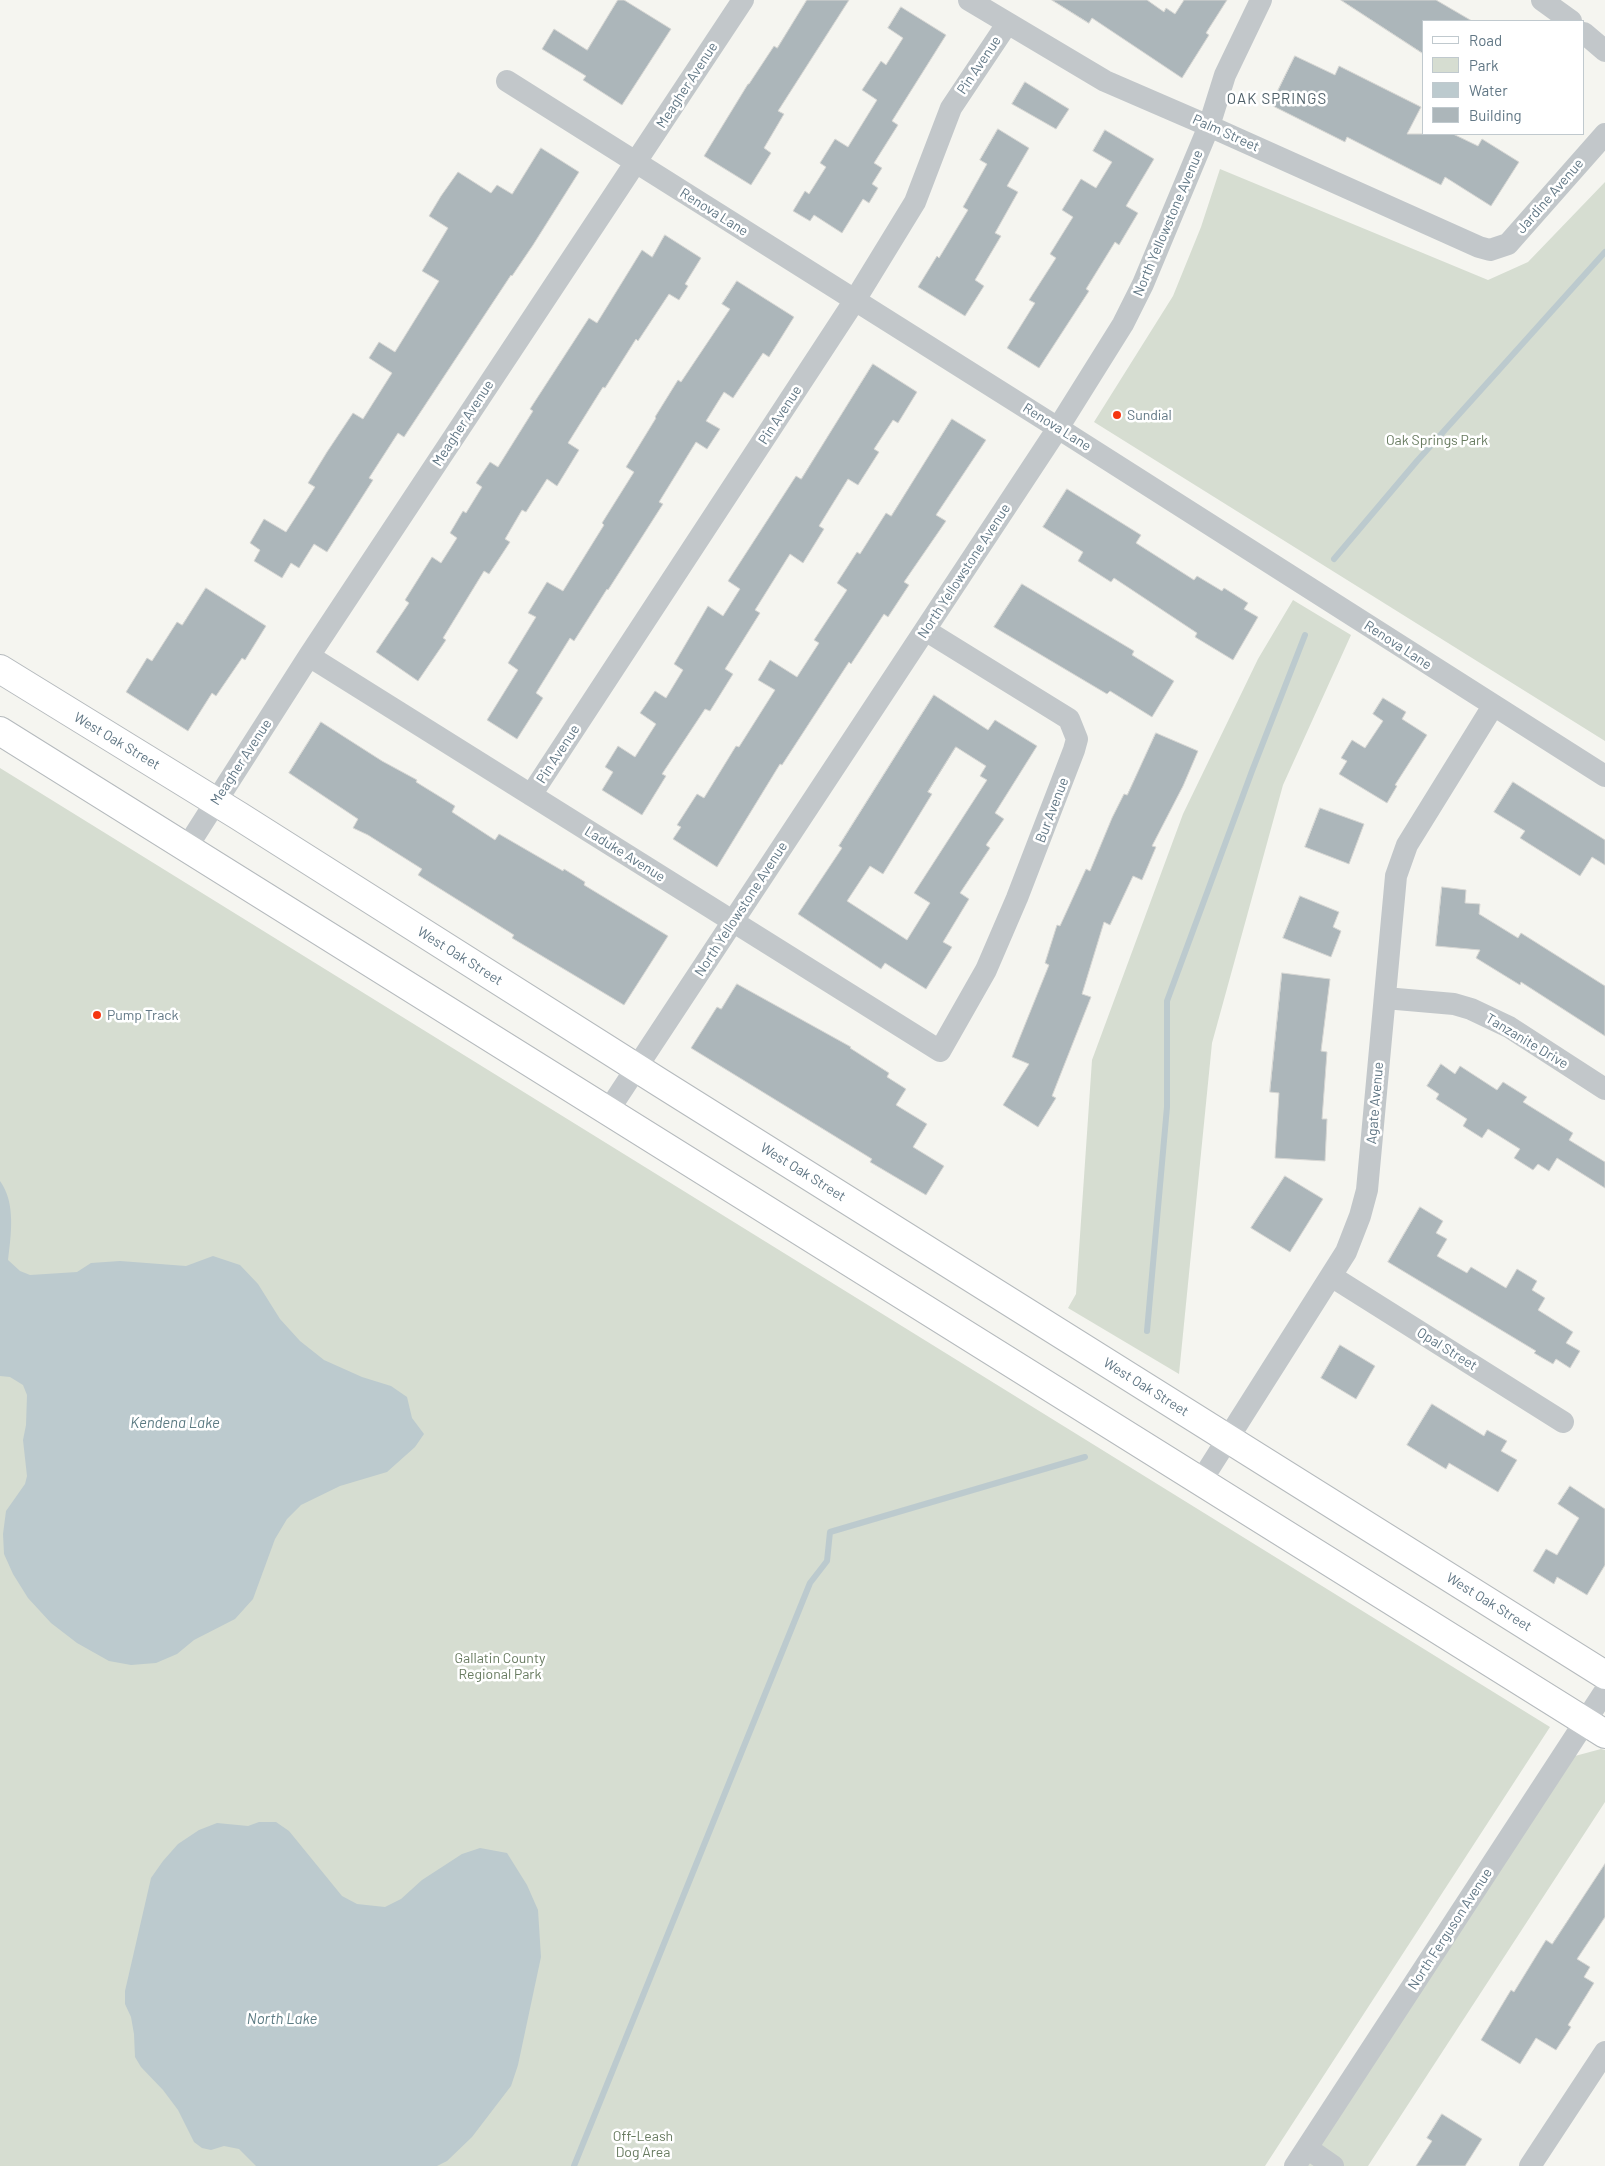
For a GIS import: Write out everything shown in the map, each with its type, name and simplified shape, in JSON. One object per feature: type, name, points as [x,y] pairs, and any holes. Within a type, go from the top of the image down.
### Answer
[{"type":"main road","name":"West Oak Street","points":[[0,669],[216,801],[637,1068],[1605,1675]]},
{"type":"main road","points":[[0,731],[1595,1728]]},
{"type":"street","name":"Meagher Avenue","points":[[187,847],[309,656],[743,0]]},
{"type":"street","name":"Palm Street","points":[[969,0],[1105,81],[1479,247],[1490,250]]},
{"type":"street","name":"North Yellowstone Avenue","points":[[608,1111],[1058,428],[1123,324],[1143,284],[1209,126],[1225,75],[1261,0]]},
{"type":"street","points":[[1542,0],[1570,20]]},
{"type":"street","name":"Pin Avenue","points":[[531,795],[855,300],[915,202],[951,108],[1007,24]]},
{"type":"street","points":[[1585,34],[1605,52]]},
{"type":"street","name":"Renova Lane","points":[[506,81],[1058,428],[1605,776]]},
{"type":"street","name":"Jardine Avenue","points":[[1490,250],[1508,244],[1605,134]]},
{"type":"street","name":"Bur Avenue","points":[[925,630],[1069,719],[1077,739],[1017,898],[986,970],[940,1051]]},
{"type":"street","name":"Laduke Avenue","points":[[309,656],[940,1051]]},
{"type":"street","name":"Agate Avenue","points":[[1201,1481],[1331,1276],[1354,1235],[1367,1190],[1396,876],[1407,845],[1493,706]]},
{"type":"street","name":"Tanzanite Drive","points":[[1385,998],[1454,1004],[1471,1009],[1509,1027],[1605,1089]]},
{"type":"street","name":"Opal Street","points":[[1331,1276],[1563,1422]]},
{"type":"street","name":"North Ferguson Avenue","points":[[1301,2157],[1595,1728],[1605,1691]]},
{"type":"street","points":[[1530,2166],[1605,2052]]},
{"type":"street","points":[[1301,2157],[1333,2166]]},
{"type":"green space","name":"Oak Springs Park","points":[[1220,169],[1488,280],[1528,262],[1605,182],[1605,741],[1094,422],[1173,296],[1201,227]]},
{"type":"green space","points":[[1293,600],[1351,635],[1283,785],[1212,1043],[1179,1374],[1068,1308],[1076,1294],[1092,1060],[1183,814],[1258,659]]},
{"type":"green space","name":"Gallatin County Regional Park","points":[[0,768],[1550,1727],[1265,2166],[0,2166]]},
{"type":"green space","points":[[1601,1749],[1605,1750],[1605,1802],[1368,2166],[1301,2166],[1560,1760]]},
{"type":"water","name":"Kendena Lake","points":[[0,1181],[5,1190],[10,1209],[11,1230],[8,1260],[20,1271],[30,1275],[77,1272],[91,1263],[120,1261],[186,1266],[213,1256],[240,1265],[258,1284],[280,1319],[300,1341],[324,1360],[362,1377],[391,1386],[407,1397],[412,1418],[424,1434],[415,1447],[387,1472],[340,1486],[301,1505],[287,1519],[275,1539],[253,1599],[235,1619],[194,1640],[177,1654],[156,1663],[131,1665],[109,1661],[77,1643],[51,1623],[28,1598],[13,1574],[4,1554],[3,1534],[6,1511],[25,1484],[27,1476],[23,1440],[26,1425],[27,1395],[23,1385],[10,1377],[0,1376]]},
{"type":"water","name":"North Lake","points":[[259,1822],[276,1822],[289,1831],[342,1896],[357,1904],[385,1907],[401,1899],[422,1880],[462,1854],[480,1848],[507,1853],[527,1885],[538,1910],[541,1957],[518,2065],[511,2086],[472,2137],[447,2161],[437,2166],[256,2166],[239,2149],[224,2146],[211,2150],[202,2148],[194,2142],[178,2110],[163,2090],[141,2067],[135,2057],[134,2034],[131,2017],[125,2004],[125,1991],[151,1878],[178,1844],[199,1830],[217,1823],[248,1826]]},
{"type":"building","points":[[618,0],[624,0],[671,29],[622,105],[583,80],[586,76],[542,49],[554,29],[587,50]]},
{"type":"building","points":[[807,0],[849,0],[778,111],[784,114],[764,148],[771,153],[751,185],[704,156],[748,84],[774,46],[777,48]]},
{"type":"building","points":[[1052,0],[1147,0],[1164,12],[1166,8],[1175,14],[1184,0],[1227,0],[1206,33],[1209,35],[1182,78],[1092,18],[1089,23]]},
{"type":"building","points":[[1341,0],[1436,0],[1470,20],[1422,20],[1422,53]]},
{"type":"building","points":[[901,7],[946,35],[892,121],[898,125],[874,163],[882,168],[872,184],[878,188],[869,203],[863,199],[842,233],[814,215],[810,221],[793,211],[805,191],[809,194],[826,167],[820,163],[835,139],[848,147],[877,100],[862,90],[881,61],[886,65],[903,38],[888,28]]},
{"type":"building","points":[[1295,56],[1335,75],[1339,66],[1421,107],[1407,134],[1455,135],[1478,146],[1482,139],[1519,162],[1491,206],[1445,177],[1441,185],[1347,137],[1345,142],[1271,105]]},
{"type":"building","points":[[1025,82],[1069,109],[1056,129],[1012,104]]},
{"type":"building","points":[[998,129],[1029,148],[1007,186],[1018,192],[995,233],[1001,236],[975,280],[984,286],[965,316],[918,287],[937,256],[939,258],[968,210],[963,207],[987,164],[980,160]]},
{"type":"building","points":[[1105,130],[1154,159],[1126,206],[1138,213],[1119,245],[1115,242],[1086,289],[1089,291],[1039,368],[1007,348],[1035,303],[1029,300],[1056,258],[1050,254],[1073,217],[1062,210],[1081,179],[1096,188],[1112,162],[1093,151]]},
{"type":"building","points":[[541,148],[579,172],[533,245],[511,275],[404,437],[398,433],[369,478],[373,480],[327,552],[314,544],[299,568],[291,563],[282,578],[254,561],[260,550],[250,543],[264,519],[286,532],[315,487],[308,483],[353,413],[363,419],[392,373],[369,358],[379,342],[395,352],[439,281],[422,271],[448,228],[429,216],[441,196],[458,172],[491,193],[497,185],[512,194]]},
{"type":"building","points":[[665,235],[701,258],[685,284],[688,286],[679,300],[669,294],[638,341],[636,339],[605,388],[603,387],[568,443],[579,450],[557,486],[547,479],[526,512],[522,510],[505,539],[510,542],[489,574],[484,571],[443,638],[446,640],[418,681],[376,652],[409,603],[405,600],[432,557],[441,563],[457,538],[450,533],[463,511],[466,513],[482,487],[476,483],[490,462],[498,467],[533,411],[530,409],[589,318],[597,323],[642,250],[652,257]]},
{"type":"building","points":[[737,281],[794,317],[769,357],[763,353],[733,398],[724,392],[706,421],[720,429],[707,449],[696,442],[659,502],[663,504],[574,641],[570,638],[536,693],[543,698],[517,739],[487,720],[518,670],[508,663],[536,617],[528,613],[547,582],[563,591],[634,472],[626,467],[655,417],[678,380],[681,382],[730,309],[722,304]]},
{"type":"building","points":[[873,364],[917,392],[898,423],[893,420],[874,449],[879,452],[858,485],[848,479],[819,526],[824,529],[803,563],[790,554],[755,610],[760,613],[725,669],[733,674],[710,711],[705,709],[662,774],[666,776],[642,815],[602,790],[613,772],[605,767],[618,746],[635,757],[656,724],[640,713],[655,691],[666,698],[683,670],[674,664],[708,606],[723,616],[740,589],[728,581],[796,476],[801,479]]},
{"type":"building","points":[[952,419],[986,440],[936,515],[946,521],[904,582],[909,585],[888,617],[884,614],[851,664],[849,662],[782,765],[780,764],[717,867],[673,839],[681,827],[677,825],[697,794],[704,798],[736,746],[739,747],[775,690],[758,680],[770,660],[797,677],[819,643],[814,640],[847,590],[837,583],[857,552],[860,554],[886,513],[891,516]]},
{"type":"building","points":[[1067,489],[1141,535],[1136,543],[1194,580],[1197,576],[1222,591],[1224,588],[1248,603],[1244,609],[1258,617],[1233,660],[1195,637],[1197,633],[1114,578],[1111,582],[1078,561],[1083,552],[1043,527]]},
{"type":"building","points":[[1022,584],[1134,651],[1132,655],[1174,681],[1152,717],[1110,691],[1107,694],[994,627]]},
{"type":"building","points":[[206,588],[266,626],[245,660],[242,658],[216,696],[212,693],[188,731],[126,692],[147,658],[152,661],[177,622],[182,625]]},
{"type":"building","points":[[934,695],[988,730],[995,720],[1037,746],[995,813],[1004,819],[986,845],[990,848],[960,893],[969,899],[943,942],[952,947],[926,989],[885,963],[881,969],[798,914],[842,848],[839,846]],"holes":[[[956,747],[986,766],[980,776],[987,780],[914,893],[930,903],[907,940],[847,901],[870,866],[883,874],[932,794],[928,792]]]},
{"type":"building","points":[[1383,698],[1406,712],[1402,719],[1427,735],[1395,785],[1397,786],[1387,803],[1339,774],[1347,761],[1341,758],[1352,740],[1365,748],[1383,721],[1373,714]]},
{"type":"building","points":[[321,722],[382,761],[417,780],[416,782],[455,806],[452,812],[495,840],[499,834],[563,871],[564,869],[585,882],[584,885],[668,936],[624,1005],[512,938],[514,935],[418,875],[422,869],[368,835],[353,828],[358,819],[289,773]]},
{"type":"building","points":[[1156,733],[1198,751],[1183,786],[1152,846],[1156,847],[1142,880],[1133,876],[1110,925],[1104,922],[1082,994],[1091,997],[1052,1096],[1056,1098],[1038,1127],[1003,1105],[1029,1064],[1012,1057],[1049,965],[1045,963],[1057,925],[1060,926],[1086,869],[1090,871],[1112,818],[1124,794],[1127,795]]},
{"type":"building","points":[[1513,782],[1605,840],[1605,865],[1592,857],[1580,876],[1520,838],[1525,831],[1494,812]]},
{"type":"building","points":[[1320,808],[1364,824],[1349,864],[1305,847]]},
{"type":"building","points":[[1442,887],[1466,890],[1465,903],[1480,904],[1479,914],[1518,938],[1521,933],[1605,986],[1605,1036],[1521,982],[1520,985],[1476,958],[1480,950],[1436,946]]},
{"type":"building","points":[[1300,896],[1339,912],[1333,927],[1341,931],[1331,957],[1283,938]]},
{"type":"building","points":[[1282,973],[1330,979],[1321,1051],[1327,1052],[1322,1119],[1327,1119],[1325,1161],[1275,1158],[1279,1093],[1270,1092]]},
{"type":"building","points":[[737,984],[851,1047],[889,1073],[887,1077],[906,1089],[896,1105],[927,1124],[913,1147],[944,1166],[926,1195],[870,1162],[872,1159],[691,1048],[717,1007],[721,1009]]},
{"type":"building","points":[[1441,1064],[1455,1074],[1460,1066],[1497,1090],[1503,1082],[1527,1097],[1523,1102],[1573,1133],[1569,1140],[1605,1162],[1605,1188],[1557,1158],[1549,1171],[1538,1164],[1533,1170],[1514,1158],[1520,1149],[1488,1129],[1482,1138],[1463,1126],[1467,1119],[1436,1099],[1439,1094],[1427,1086]]},
{"type":"building","points":[[1285,1176],[1323,1199],[1290,1252],[1251,1228]]},
{"type":"building","points":[[1420,1207],[1443,1221],[1436,1233],[1447,1239],[1437,1256],[1467,1273],[1471,1267],[1506,1288],[1517,1269],[1537,1281],[1532,1290],[1545,1298],[1538,1310],[1573,1332],[1566,1343],[1580,1351],[1570,1368],[1556,1359],[1553,1364],[1534,1353],[1536,1351],[1388,1262]]},
{"type":"building","points":[[1340,1345],[1375,1366],[1356,1399],[1321,1378]]},
{"type":"building","points":[[1432,1404],[1484,1436],[1487,1430],[1507,1441],[1501,1451],[1517,1460],[1498,1492],[1449,1463],[1446,1469],[1407,1445]]},
{"type":"building","points":[[1570,1486],[1605,1509],[1605,1565],[1587,1595],[1557,1577],[1554,1584],[1533,1571],[1546,1549],[1557,1555],[1579,1518],[1558,1504]]},
{"type":"building","points":[[1605,1864],[1605,1917],[1577,1959],[1590,1967],[1584,1977],[1594,1983],[1568,2025],[1571,2027],[1556,2050],[1536,2038],[1520,2064],[1481,2040],[1511,1990],[1514,1992],[1546,1940],[1552,1944]]},
{"type":"building","points":[[1442,2114],[1482,2139],[1465,2166],[1416,2166],[1432,2141],[1427,2138]]},
{"type":"waterway","points":[[1334,559],[1417,461],[1605,252]]},
{"type":"waterway","points":[[1147,1331],[1167,1107],[1167,1001],[1252,771],[1305,635]]},
{"type":"waterway","points":[[574,2166],[810,1583],[827,1561],[830,1532],[1085,1457]]},
{"type":"place","name":"Sundial","points":[[1117,415]]},
{"type":"place","name":"Pump Track","points":[[97,1015]]},
{"type":"district","name":"OAK SPRINGS","points":[[1277,99]]},
{"type":"park label","name":"Off-Leash Dog Area","points":[[643,2144]]}]
